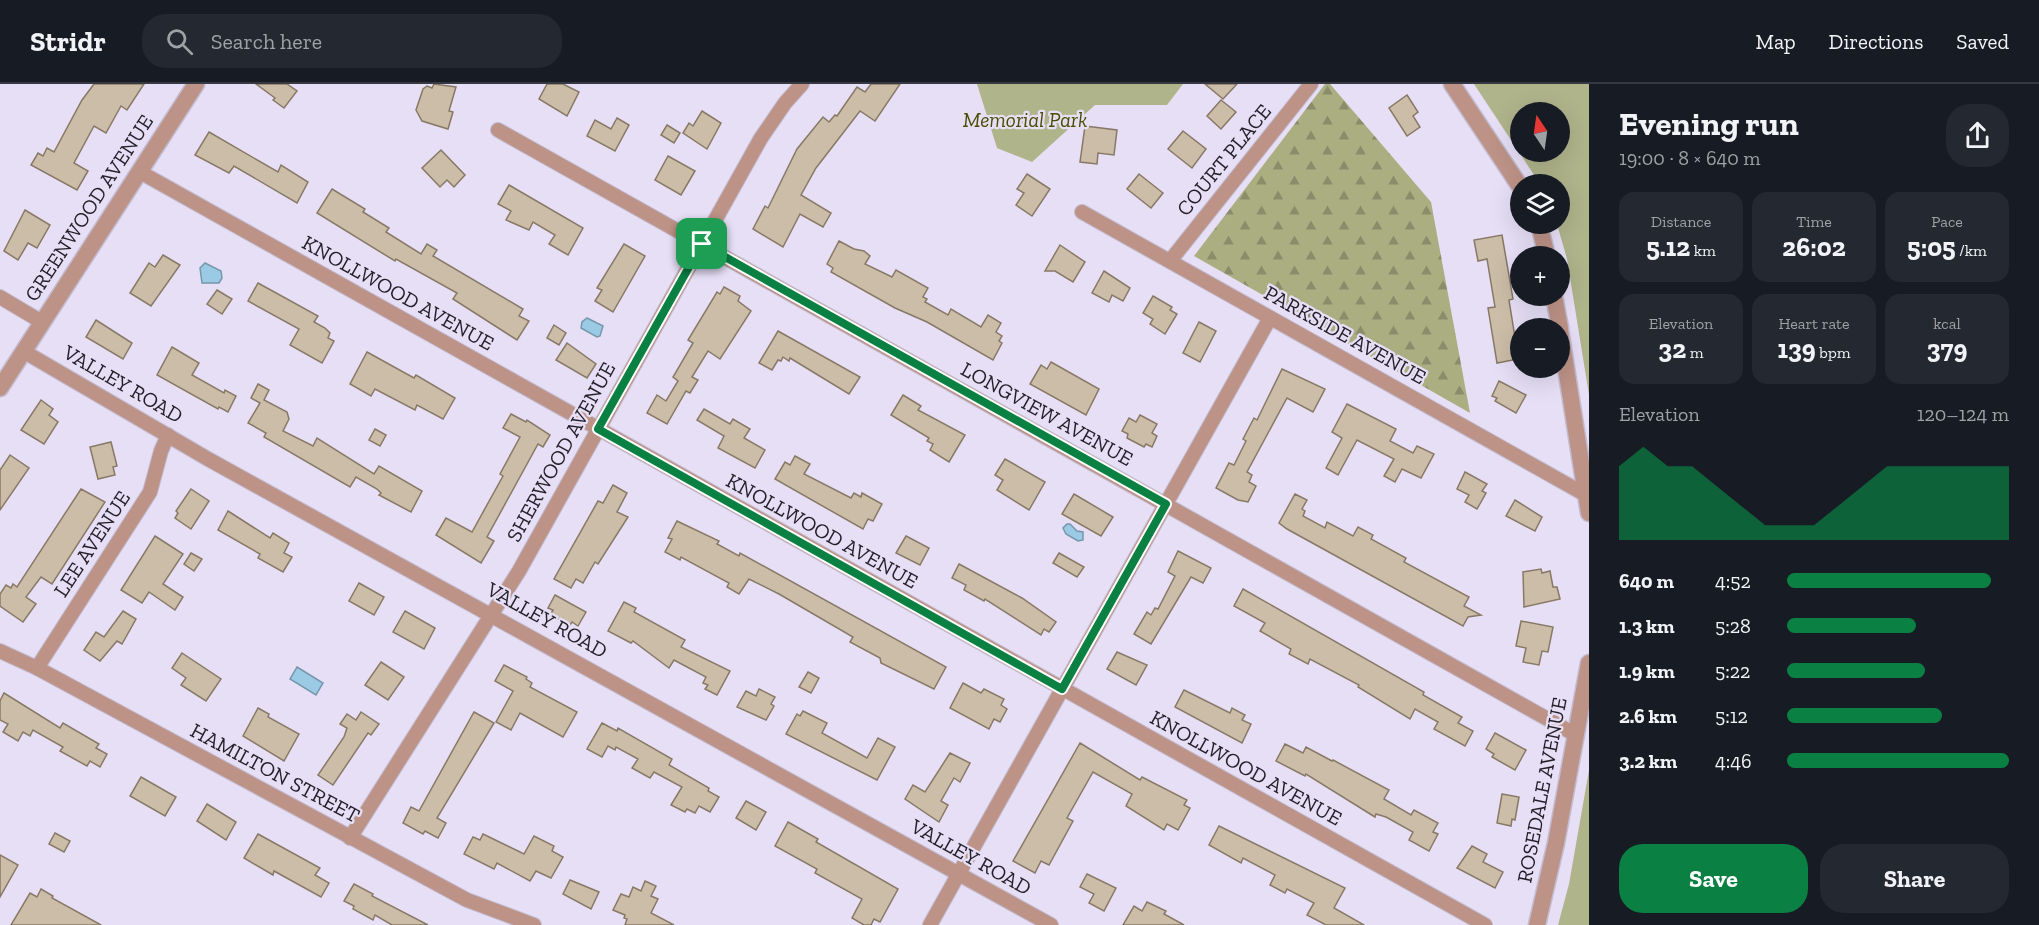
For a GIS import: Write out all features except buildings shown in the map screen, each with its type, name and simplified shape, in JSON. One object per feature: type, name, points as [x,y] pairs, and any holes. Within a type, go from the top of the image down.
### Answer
[{"type":"street","name":"GREENWOOD AVENUE","points":[[0,388],[196,84]]},
{"type":"street","name":"SHERWOOD AVENUE","points":[[350,838],[493,614],[761,138],[785,103],[802,84]]},
{"type":"street","name":"COURT PLACE","points":[[1170,261],[1311,84]]},
{"type":"street","points":[[1452,84],[1512,174]]},
{"type":"street","name":"LONGVIEW AVENUE","points":[[498,130],[1576,735]]},
{"type":"street","name":"KNOLLWOOD AVENUE","points":[[140,172],[1485,925]]},
{"type":"street","name":"PARKSIDE AVENUE","points":[[1082,212],[1586,495]]},
{"type":"street","points":[[0,297],[42,322]]},
{"type":"street","points":[[930,925],[1270,318]]},
{"type":"street","name":"VALLEY ROAD","points":[[23,351],[168,435],[1051,925]]},
{"type":"street","points":[[1568,378],[1589,513]]},
{"type":"street","name":"LEE AVENUE","points":[[37,668],[150,492],[168,435]]},
{"type":"street","name":"HAMILTON STREET","points":[[0,651],[37,668],[467,900],[534,925]]},
{"type":"street","name":"ROSEDALE AVENUE","points":[[1537,925],[1556,843],[1589,663]]},
{"type":"green space","name":"Memorial Park","points":[[977,84],[1183,84],[1167,105],[1095,105],[1032,162],[997,148]]},
{"type":"green space","points":[[1325,84],[1330,84],[1431,202],[1470,413],[1194,256]]},
{"type":"green space","points":[[1474,84],[1589,84],[1589,395],[1570,278],[1570,246],[1563,246],[1560,234],[1570,234],[1570,174],[1533,174],[1525,162],[1570,162],[1570,102],[1510,102],[1510,139]]},
{"type":"green space","points":[[1589,770],[1589,925],[1558,925],[1569,884]]},
{"type":"water","points":[[205,263],[221,271],[222,278],[219,283],[202,283],[200,268]]},
{"type":"water","points":[[587,318],[603,326],[600,336],[597,337],[581,328],[582,322]]},
{"type":"water","points":[[1067,524],[1083,532],[1083,540],[1078,541],[1066,534],[1063,528]]},
{"type":"water","points":[[297,667],[323,683],[316,695],[290,679]]},
{"type":"route","points":[[702,244],[1166,504],[1062,689],[598,429],[702,244]]}]
